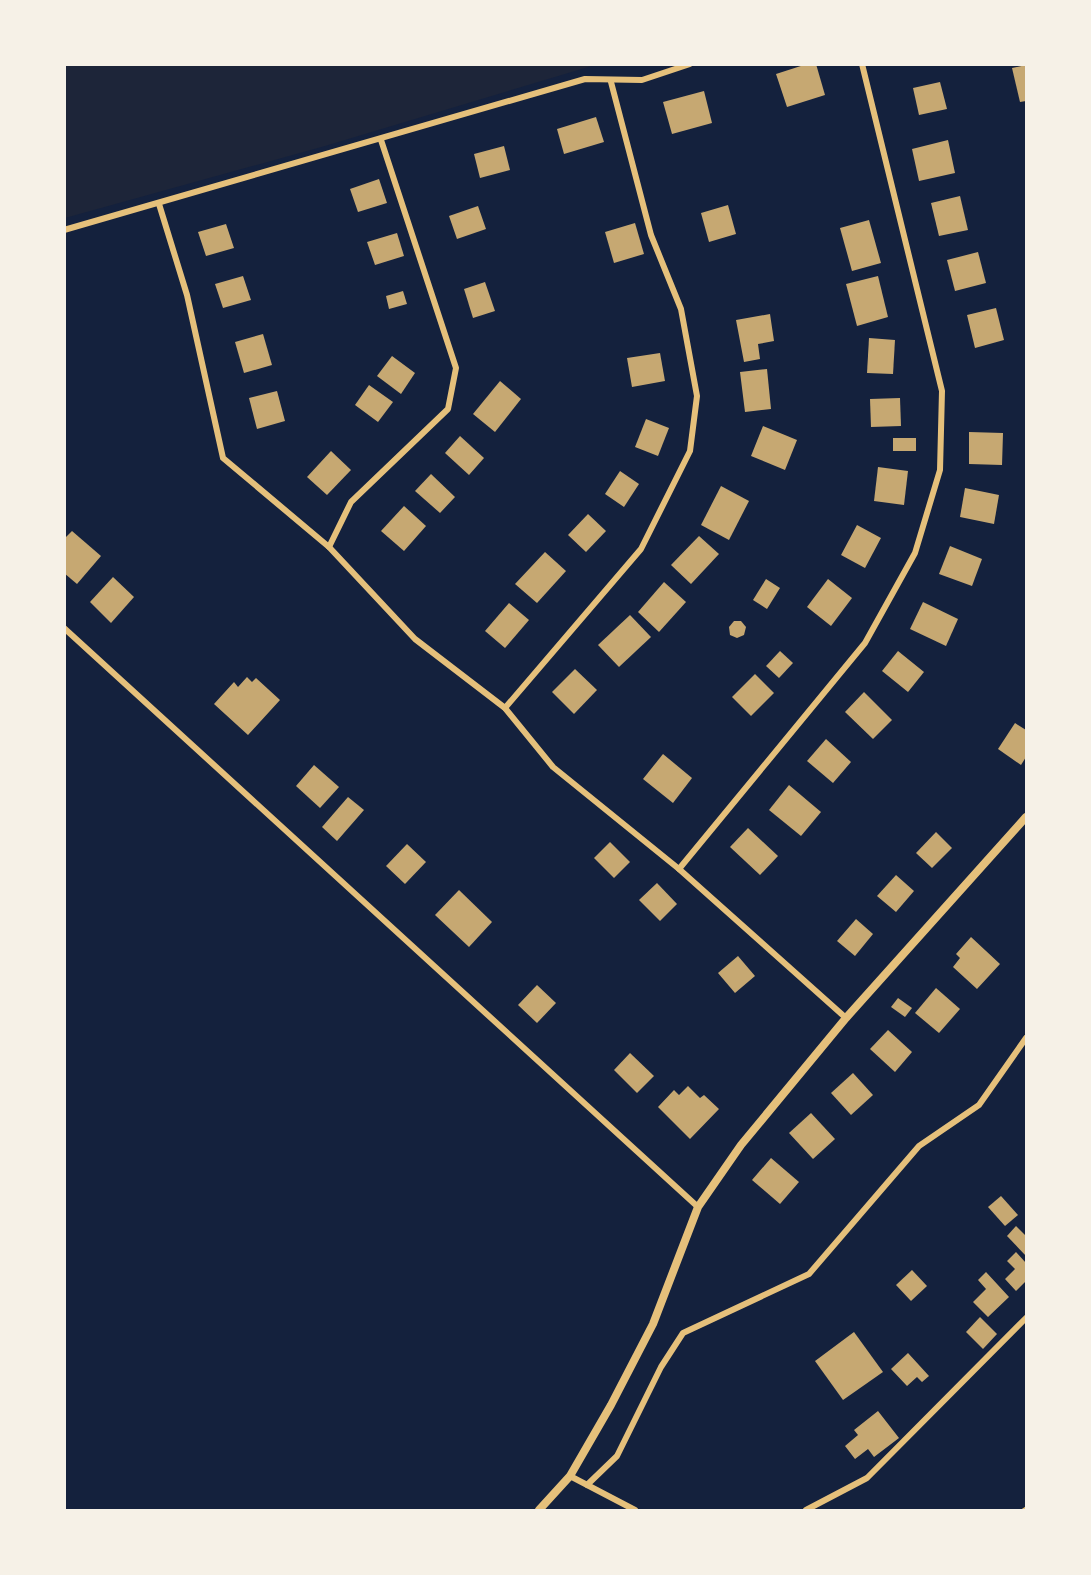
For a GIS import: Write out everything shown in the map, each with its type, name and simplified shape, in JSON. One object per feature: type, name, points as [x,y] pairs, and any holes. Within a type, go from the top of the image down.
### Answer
[{"type":"street","points":[[64,230],[381,140],[585,79],[611,82],[642,80],[690,64]]},
{"type":"street","points":[[679,869],[865,643],[915,553],[940,470],[942,391],[862,64]]},
{"type":"street","points":[[505,708],[640,549],[690,451],[697,396],[681,309],[651,235],[611,82]]},
{"type":"street","points":[[329,547],[351,502],[448,409],[456,368],[381,140]]},
{"type":"street","points":[[159,204],[187,295],[223,458],[329,547],[415,639],[505,708],[554,767],[679,869],[846,1018]]},
{"type":"street","points":[[64,628],[698,1207]]},
{"type":"street","points":[[539,1510],[570,1476],[652,1324],[698,1207],[741,1145],[846,1018],[1026,817]]},
{"type":"street","points":[[587,1485],[617,1456],[661,1367],[683,1333],[808,1274],[919,1146],[979,1105],[1026,1038]]},
{"type":"street","points":[[806,1510],[867,1478],[1026,1318]]},
{"type":"street","points":[[570,1476],[635,1510]]},
{"type":"shaded area","points":[[65,64],[595,65],[325,146],[65,218]]},
{"type":"building","points":[[807,64],[816,64],[825,95],[787,107],[776,74]]},
{"type":"building","points":[[1026,65],[1026,101],[1020,102],[1012,68]]},
{"type":"building","points":[[940,82],[947,109],[919,115],[913,88]]},
{"type":"building","points":[[704,91],[712,123],[672,134],[663,102]]},
{"type":"building","points":[[596,117],[604,142],[564,154],[557,129]]},
{"type":"building","points":[[948,140],[955,173],[919,181],[912,149]]},
{"type":"building","points":[[504,146],[510,170],[480,178],[474,154]]},
{"type":"building","points":[[379,179],[387,203],[358,212],[350,189]]},
{"type":"building","points":[[960,196],[968,230],[939,236],[931,203]]},
{"type":"building","points":[[728,205],[736,234],[709,242],[701,213]]},
{"type":"building","points":[[478,206],[486,229],[457,239],[449,216]]},
{"type":"building","points":[[869,220],[881,263],[852,271],[840,228]]},
{"type":"building","points":[[635,223],[644,254],[614,263],[605,232]]},
{"type":"building","points":[[226,224],[234,248],[206,256],[198,232]]},
{"type":"building","points":[[397,233],[404,256],[375,265],[367,242]]},
{"type":"building","points":[[978,252],[986,283],[955,291],[947,260]]},
{"type":"building","points":[[243,276],[251,300],[223,308],[215,284]]},
{"type":"building","points":[[878,276],[888,317],[857,326],[846,284]]},
{"type":"building","points":[[485,282],[495,311],[473,318],[464,289]]},
{"type":"building","points":[[403,291],[407,304],[389,309],[386,296]]},
{"type":"building","points":[[996,308],[1004,340],[975,348],[967,315]]},
{"type":"building","points":[[770,314],[774,341],[758,344],[760,359],[744,362],[736,320]]},
{"type":"building","points":[[263,334],[272,365],[244,373],[235,342]]},
{"type":"building","points":[[869,338],[895,340],[893,374],[867,373]]},
{"type":"building","points":[[660,353],[665,381],[632,387],[627,358]]},
{"type":"building","points":[[392,356],[415,373],[401,394],[377,376]]},
{"type":"building","points":[[767,369],[771,409],[745,412],[740,372]]},
{"type":"building","points":[[500,381],[521,399],[495,432],[473,414]]},
{"type":"building","points":[[369,385],[393,402],[378,422],[355,405]]},
{"type":"building","points":[[277,391],[285,421],[257,429],[249,398]]},
{"type":"building","points":[[900,398],[901,426],[871,427],[870,399]]},
{"type":"building","points":[[646,419],[669,428],[658,456],[635,447]]},
{"type":"building","points":[[763,426],[797,440],[785,470],[751,456]]},
{"type":"building","points":[[969,432],[1003,433],[1002,465],[969,464]]},
{"type":"building","points":[[460,436],[484,458],[469,475],[445,453]]},
{"type":"building","points":[[893,438],[916,438],[916,451],[893,451]]},
{"type":"building","points":[[331,451],[351,470],[327,495],[307,477]]},
{"type":"building","points":[[878,467],[908,471],[904,505],[874,501]]},
{"type":"building","points":[[620,471],[639,484],[624,507],[605,494]]},
{"type":"building","points":[[431,474],[455,497],[440,513],[415,491]]},
{"type":"building","points":[[721,486],[749,501],[729,540],[701,525]]},
{"type":"building","points":[[965,488],[999,495],[994,524],[960,517]]},
{"type":"building","points":[[404,506],[426,526],[404,551],[381,531]]},
{"type":"building","points":[[588,514],[606,531],[586,552],[568,535]]},
{"type":"building","points":[[857,525],[881,538],[865,568],[841,555]]},
{"type":"building","points":[[72,531],[101,556],[77,584],[64,573],[64,539]]},
{"type":"building","points":[[699,536],[719,554],[691,584],[671,565]]},
{"type":"building","points":[[950,546],[982,559],[972,586],[939,574]]},
{"type":"building","points":[[545,552],[566,571],[537,603],[515,584]]},
{"type":"building","points":[[113,577],[134,597],[111,623],[90,602]]},
{"type":"building","points":[[766,579],[780,588],[767,609],[753,600]]},
{"type":"building","points":[[828,579],[852,598],[831,626],[807,607]]},
{"type":"building","points":[[664,582],[686,602],[659,632],[638,612]]},
{"type":"building","points":[[923,602],[958,619],[946,646],[910,629]]},
{"type":"building","points":[[509,603],[529,620],[505,648],[485,631]]},
{"type":"building","points":[[630,615],[651,637],[619,667],[598,645]]},
{"type":"building","points":[[734,621],[741,621],[746,627],[744,635],[737,638],[730,635],[729,627]]},
{"type":"building","points":[[780,651],[793,663],[779,678],[766,666]]},
{"type":"building","points":[[898,651],[924,672],[908,692],[882,671]]},
{"type":"building","points":[[575,669],[597,690],[574,714],[552,692]]},
{"type":"building","points":[[755,674],[774,693],[751,716],[732,697]]},
{"type":"building","points":[[247,677],[252,682],[256,678],[280,700],[248,735],[214,704],[234,682],[238,687]]},
{"type":"building","points":[[864,692],[892,720],[873,739],[845,712]]},
{"type":"building","points":[[1015,723],[1026,730],[1026,757],[1021,765],[998,749]]},
{"type":"building","points":[[826,739],[851,762],[833,783],[807,761]]},
{"type":"building","points":[[663,754],[692,778],[673,803],[643,779]]},
{"type":"building","points":[[314,765],[339,787],[320,808],[296,786]]},
{"type":"building","points":[[789,785],[821,812],[801,836],[769,810]]},
{"type":"building","points":[[348,797],[364,810],[337,841],[322,827]]},
{"type":"building","points":[[748,828],[778,856],[760,875],[730,847]]},
{"type":"building","points":[[936,832],[952,848],[932,868],[916,853]]},
{"type":"building","points":[[610,842],[630,862],[614,878],[594,858]]},
{"type":"building","points":[[407,844],[426,862],[405,884],[386,866]]},
{"type":"building","points":[[896,875],[914,891],[896,912],[877,896]]},
{"type":"building","points":[[657,883],[677,904],[660,921],[639,900]]},
{"type":"building","points":[[459,890],[492,922],[469,947],[435,915]]},
{"type":"building","points":[[856,919],[873,934],[855,956],[837,941]]},
{"type":"building","points":[[971,937],[1000,964],[977,989],[953,967],[960,958],[956,954]]},
{"type":"building","points":[[738,956],[755,976],[735,993],[718,973]]},
{"type":"building","points":[[537,985],[556,1003],[537,1023],[518,1005]]},
{"type":"building","points":[[936,988],[960,1009],[939,1033],[915,1013]]},
{"type":"building","points":[[898,998],[912,1008],[905,1017],[891,1007]]},
{"type":"building","points":[[888,1030],[912,1052],[895,1072],[870,1049]]},
{"type":"building","points":[[630,1053],[654,1076],[637,1093],[614,1070]]},
{"type":"building","points":[[853,1073],[873,1095],[851,1115],[831,1093]]},
{"type":"building","points":[[688,1086],[700,1098],[704,1095],[719,1109],[690,1139],[658,1107],[674,1090],[679,1095]]},
{"type":"building","points":[[811,1113],[835,1139],[813,1159],[789,1133]]},
{"type":"building","points":[[771,1158],[799,1182],[780,1204],[752,1180]]},
{"type":"building","points":[[1001,1196],[1018,1215],[1005,1226],[988,1207]]},
{"type":"building","points":[[1016,1226],[1026,1236],[1026,1256],[1007,1236]]},
{"type":"building","points":[[1016,1252],[1026,1263],[1026,1281],[1016,1291],[1005,1279],[1015,1269],[1007,1261]]},
{"type":"building","points":[[912,1270],[927,1286],[911,1301],[896,1285]]},
{"type":"building","points":[[986,1272],[1009,1297],[988,1317],[973,1302],[986,1289],[978,1280]]},
{"type":"building","points":[[980,1317],[997,1334],[983,1349],[966,1332]]},
{"type":"building","points":[[854,1332],[883,1372],[843,1400],[815,1361]]},
{"type":"building","points":[[908,1353],[929,1376],[922,1382],[917,1377],[907,1386],[891,1369]]},
{"type":"building","points":[[878,1411],[899,1438],[874,1457],[868,1449],[855,1459],[845,1446],[858,1435],[854,1430]]}]
